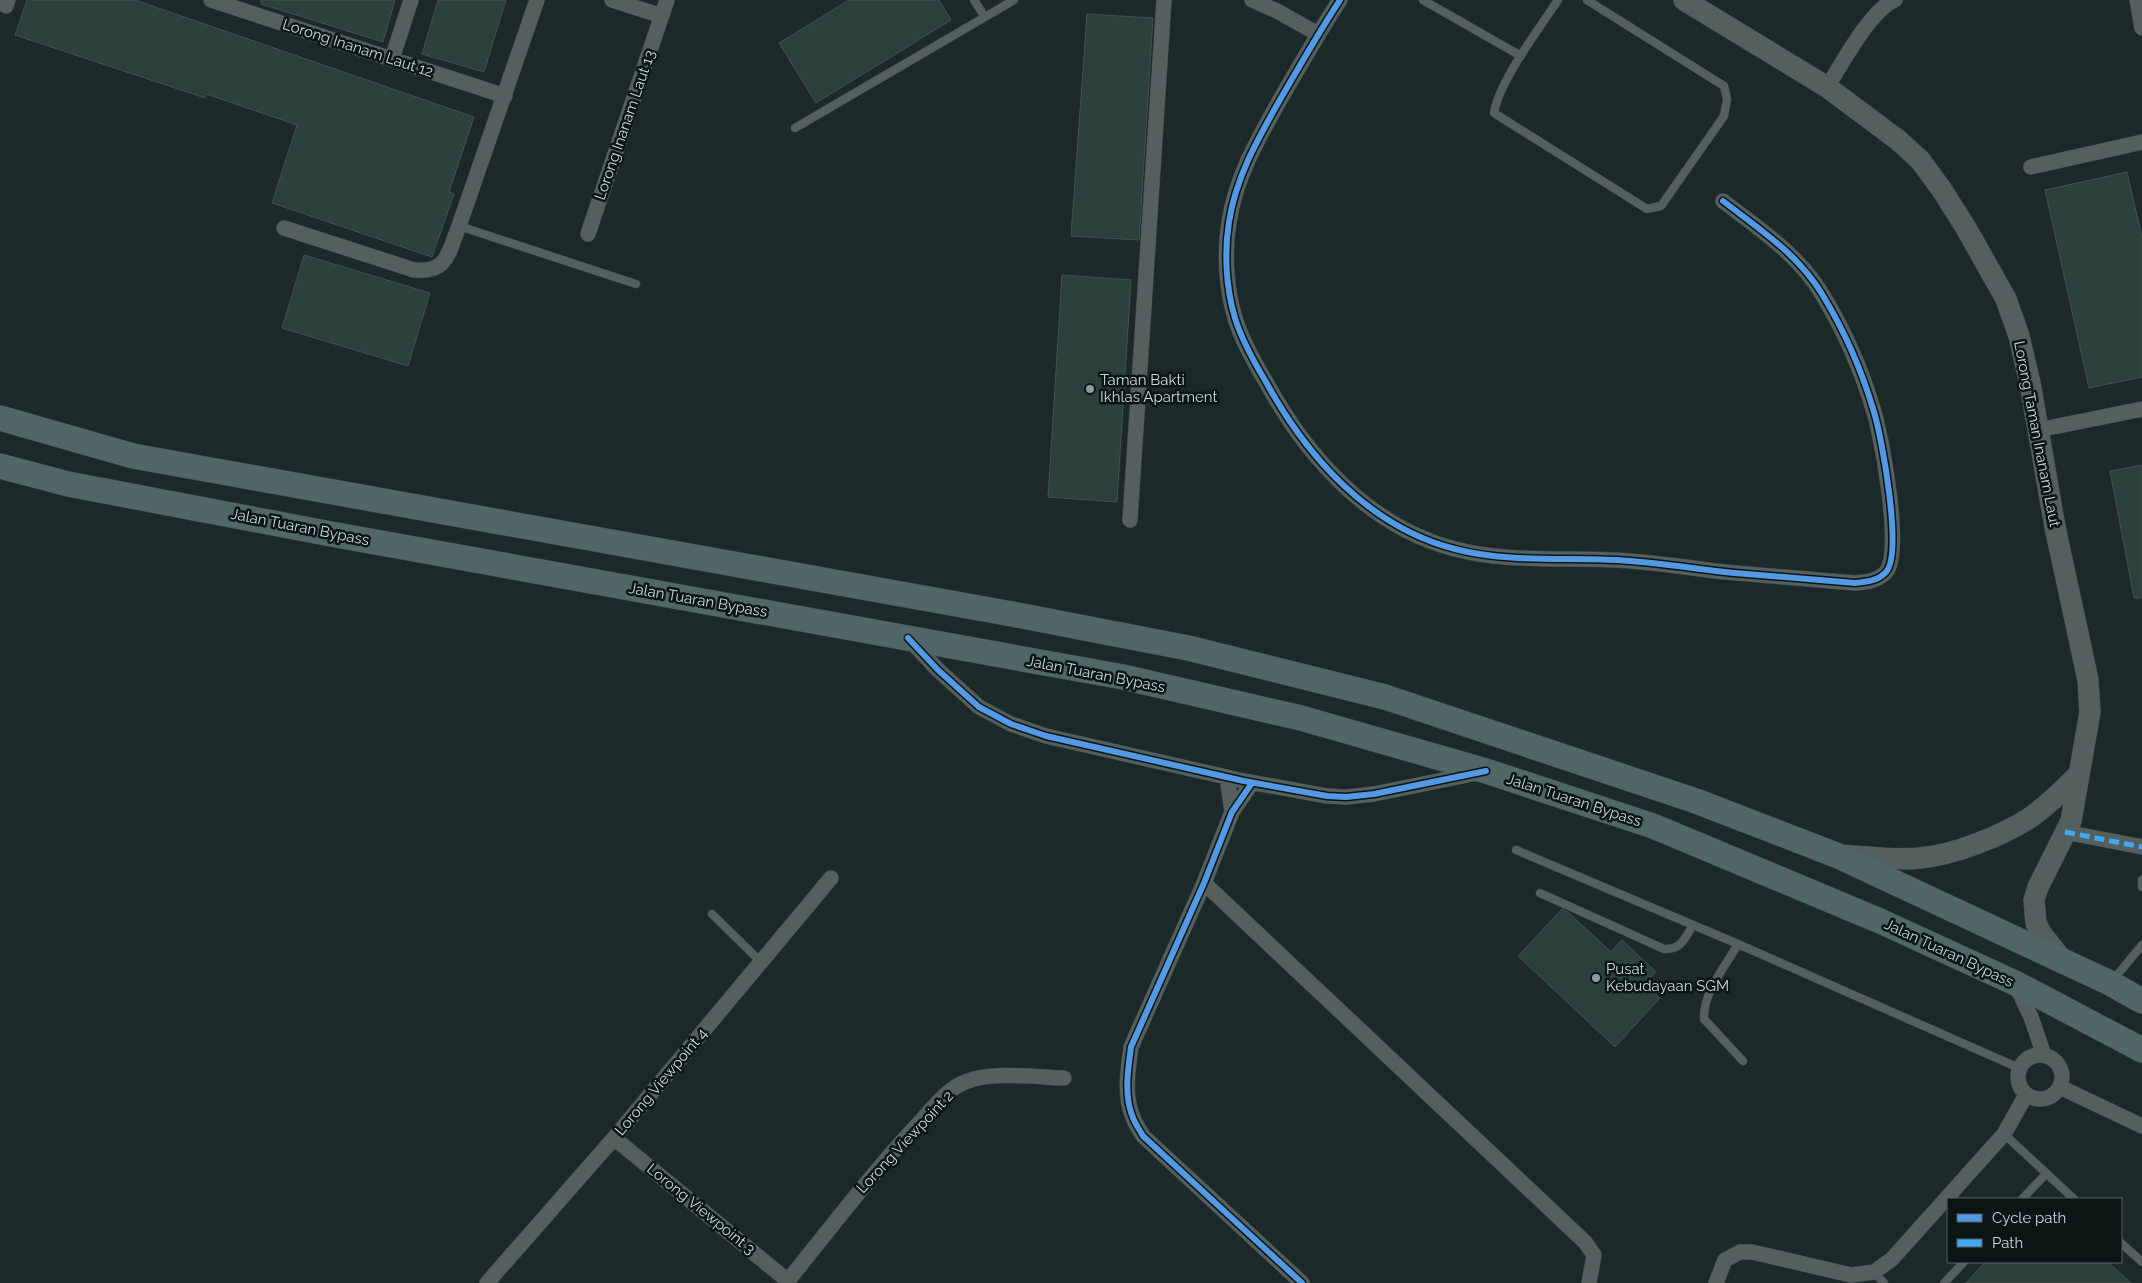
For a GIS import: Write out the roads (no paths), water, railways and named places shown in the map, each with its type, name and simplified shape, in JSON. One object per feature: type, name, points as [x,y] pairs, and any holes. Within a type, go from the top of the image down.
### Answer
[{"type":"highway","points":[[0,418],[133,456],[870,587],[1188,648],[1385,697],[1696,801],[1836,855],[2110,983],[2142,1001]]},
{"type":"highway","name":"Jalan Tuaran Bypass","points":[[0,466],[68,484],[302,528],[1123,677],[1301,718],[1486,771],[1653,826],[1880,921],[2015,984],[2142,1050]]},
{"type":"main road","name":"Lorong Taman Inanam Laut","points":[[1684,0],[1826,87],[1898,140],[1920,160],[1966,228],[2006,299],[2019,336],[2055,527],[2088,680],[2090,712],[2071,821],[2034,900],[2036,923],[2041,933],[2064,963]]},
{"type":"main road","points":[[1836,855],[1919,858],[1949,853],[1978,844],[2030,817],[2078,776]]},
{"type":"street","name":"Lorong Inanam Laut 12","points":[[212,0],[505,96]]},
{"type":"street","points":[[392,59],[411,0]]},
{"type":"street","points":[[284,228],[414,270],[426,271],[436,269],[445,261],[505,96],[537,0]]},
{"type":"street","points":[[612,0],[662,16]]},
{"type":"street","name":"Lorong Inanam Laut 13","points":[[588,234],[667,0]]},
{"type":"street","points":[[1130,520],[1164,0]]},
{"type":"street","points":[[1252,0],[1278,11],[1318,34]]},
{"type":"street","points":[[1340,0],[1318,34],[1253,147],[1238,182],[1229,221],[1226,256],[1228,283],[1235,318],[1251,355],[1282,411],[1311,451],[1340,484],[1372,510],[1414,534],[1454,549],[1492,556],[1622,560],[1855,583],[1876,579],[1886,572],[1892,562],[1894,545],[1882,451],[1874,412],[1843,332],[1822,292],[1783,246],[1722,201]]},
{"type":"street","points":[[1826,87],[1872,19],[1887,3],[1895,0]]},
{"type":"street","points":[[2137,0],[2142,28]]},
{"type":"street","points":[[2031,167],[2142,142]]},
{"type":"street","points":[[2038,430],[2142,409]]},
{"type":"street","points":[[908,638],[938,670],[979,707],[1011,724],[1046,736],[1252,783],[1327,796],[1346,797],[1374,794],[1486,771]]},
{"type":"street","points":[[1227,777],[1232,812]]},
{"type":"street","points":[[1252,783],[1232,812],[1204,883],[1131,1048],[1128,1072],[1128,1099],[1132,1115],[1143,1136],[1302,1283]]},
{"type":"street","points":[[2065,832],[2142,847]]},
{"type":"street","name":"Lorong Viewpoint 4","points":[[488,1283],[614,1138],[831,878]]},
{"type":"street","points":[[1204,883],[1585,1242],[1594,1255],[1589,1283]]},
{"type":"street","points":[[2015,984],[2031,1017],[2044,1055]]},
{"type":"street","points":[[2044,1055],[2051,1057],[2060,1067],[2062,1073],[2057,1092],[2045,1099],[2032,1098],[2026,1095],[2018,1082],[2019,1068],[2030,1057],[2044,1055]]},
{"type":"street","name":"Lorong Viewpoint 2","points":[[787,1282],[854,1198],[904,1139],[947,1093],[965,1082],[987,1076],[1064,1078]]},
{"type":"street","points":[[2060,1086],[2142,1126]]},
{"type":"street","points":[[1716,1283],[1725,1260],[1740,1252],[1752,1252],[1851,1275],[1879,1278],[1892,1259],[2004,1134],[2026,1095]]},
{"type":"street","name":"Lorong Viewpoint 3","points":[[614,1138],[787,1282]]},
{"type":"lane","points":[[974,0],[984,17]]},
{"type":"lane","points":[[795,128],[1014,0]]},
{"type":"lane","points":[[1423,0],[1521,56]]},
{"type":"lane","points":[[1558,0],[1521,56],[1496,100],[1494,113],[1647,208],[1661,206],[1724,116],[1727,99],[1724,86],[1587,0]]},
{"type":"lane","points":[[459,226],[636,284]]},
{"type":"lane","points":[[1516,850],[1738,944],[2019,1068]]},
{"type":"lane","points":[[2142,880],[2142,887]]},
{"type":"lane","points":[[1540,893],[1664,949],[1673,950],[1680,946],[1693,925]]},
{"type":"lane","points":[[712,914],[761,962]]},
{"type":"lane","points":[[1738,944],[1707,996],[1704,1019],[1743,1061]]},
{"type":"lane","points":[[2110,983],[2142,945]]},
{"type":"lane","points":[[2004,1134],[2073,1198]]},
{"type":"lane","points":[[2023,1198],[2046,1174]]},
{"type":"lane","points":[[2122,1244],[2142,1262]]},
{"type":"lane","points":[[1944,1283],[1963,1263]]},
{"type":"place","name":"Taman Bakti Ikhlas Apartment","points":[[1090,389]]},
{"type":"place","name":"Pusat Kebudayaan SGM","points":[[1596,978]]}]
